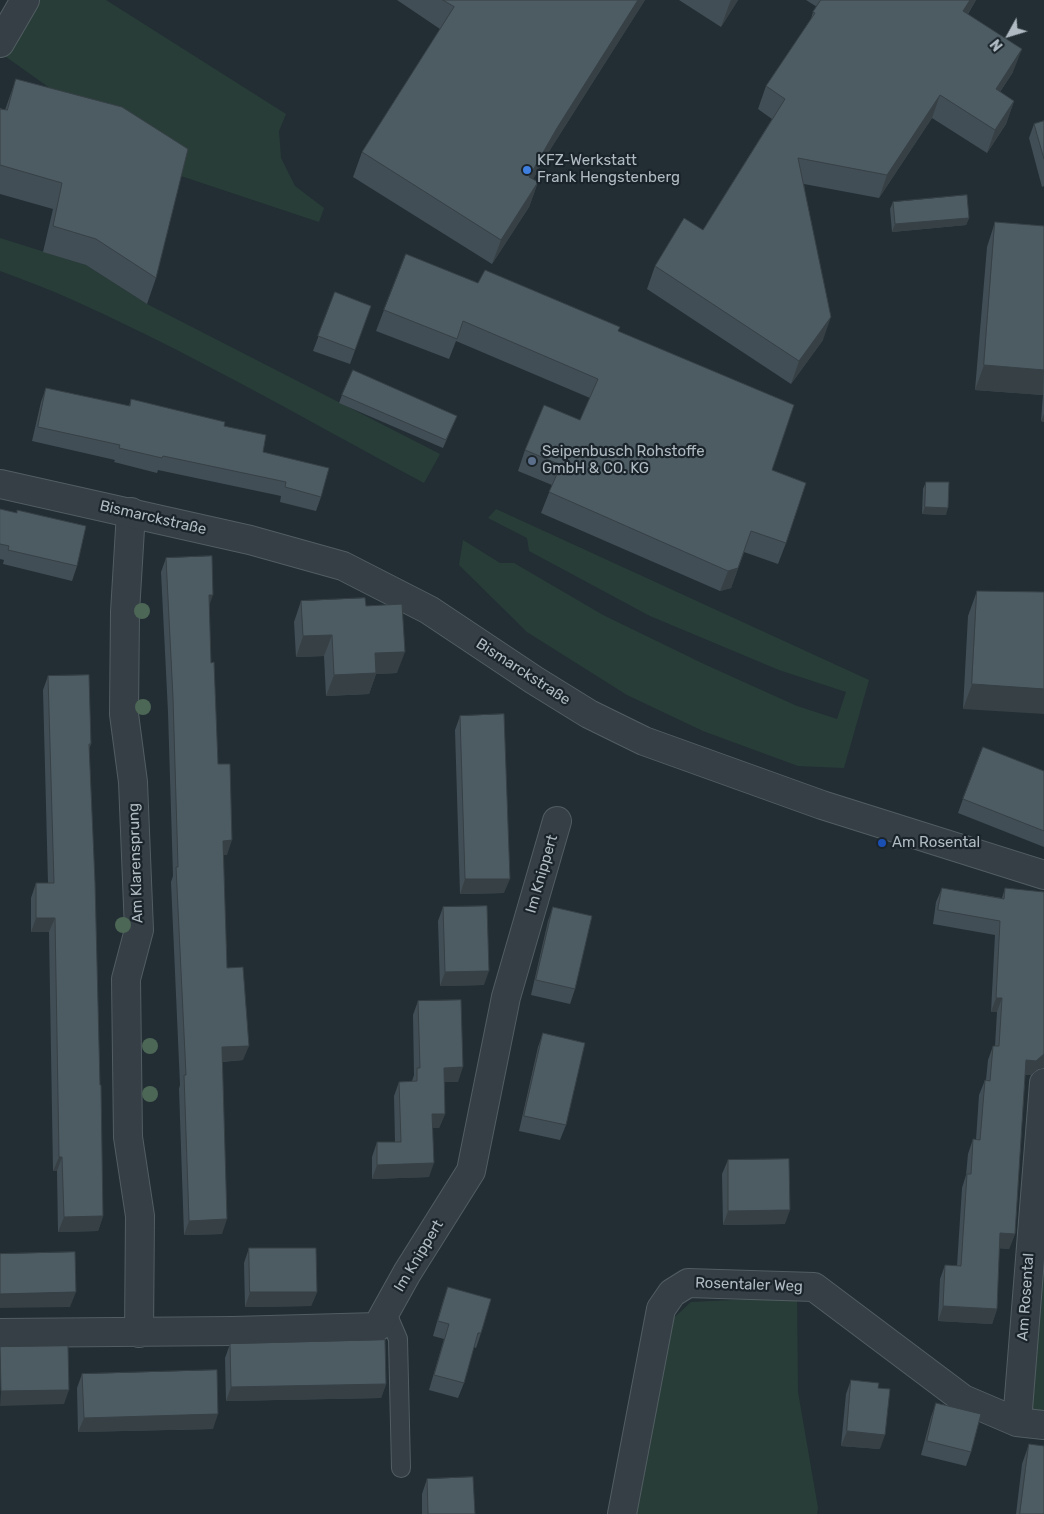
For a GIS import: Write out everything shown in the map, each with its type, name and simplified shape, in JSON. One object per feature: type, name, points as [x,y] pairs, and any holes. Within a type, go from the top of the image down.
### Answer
[{"type":"street","points":[[0,42],[25,0]]},
{"type":"street","name":"Bismarckstraße","points":[[0,484],[250,540],[343,566],[429,610],[589,714],[644,741],[822,805],[1044,875]]},
{"type":"street","name":"Am Klarensprung","points":[[131,512],[125,612],[124,714],[133,782],[139,930],[126,980],[128,1137],[140,1216],[140,1333]]},
{"type":"street","name":"Im Knippert","points":[[0,1334],[140,1333],[377,1327],[407,1274],[471,1171],[506,997],[557,821]]},
{"type":"street","name":"Am Rosental","points":[[1017,1422],[1044,1083]]},
{"type":"street","name":"Rosentaler Weg","points":[[622,1514],[662,1309],[672,1293],[688,1283],[814,1287],[963,1399],[1017,1422],[1044,1425]]},
{"type":"lane","points":[[386,1311],[398,1339],[401,1468]]},
{"type":"green space","points":[[40,0],[106,0],[286,114],[279,131],[281,158],[295,186],[324,208],[319,222],[178,175],[113,133],[2,54]]},
{"type":"green space","points":[[0,238],[86,265],[147,304],[440,454],[424,483],[197,360],[104,314],[0,271]]},
{"type":"green space","points":[[496,509],[869,680],[844,768],[798,766],[703,731],[627,695],[527,632],[459,565],[463,540],[500,563],[514,563],[603,615],[706,665],[797,706],[837,719],[846,692],[779,670],[650,616],[529,551],[527,538],[488,518]]},
{"type":"green space","points":[[1044,1210],[1044,1424],[1026,1423]]},
{"type":"green space","points":[[797,1297],[798,1392],[818,1508],[817,1514],[633,1514],[663,1328],[691,1302]]},
{"type":"building","points":[[443,0],[638,0],[557,128],[529,177],[538,182],[501,240],[362,152],[454,7]]},
{"type":"building","points":[[821,0],[970,0],[963,11],[1022,49],[996,89],[1014,101],[995,130],[940,95],[887,175],[798,158],[831,317],[799,361],[655,266],[684,218],[703,230],[785,99],[766,86],[815,13],[813,12]]},
{"type":"building","points":[[16,79],[122,107],[188,149],[156,278],[96,239],[53,226],[62,183],[0,165],[0,109],[7,110]]},
{"type":"building","points":[[1044,121],[1044,159],[1034,124]]},
{"type":"building","points":[[967,195],[969,218],[895,224],[893,202]]},
{"type":"building","points":[[995,222],[1044,226],[1044,370],[984,365]]},
{"type":"building","points":[[406,254],[478,283],[485,270],[620,327],[618,331],[794,405],[772,470],[806,483],[786,543],[751,531],[738,568],[728,571],[549,492],[561,465],[525,450],[544,405],[580,420],[598,379],[463,321],[457,339],[384,310]]},
{"type":"building","points":[[335,292],[371,306],[355,350],[318,336]]},
{"type":"building","points":[[353,370],[457,416],[446,440],[342,395]]},
{"type":"building","points":[[46,388],[130,406],[131,399],[225,422],[224,426],[266,435],[263,452],[329,468],[321,497],[285,487],[286,482],[163,456],[162,458],[119,448],[120,445],[38,427]]},
{"type":"building","points":[[926,482],[949,482],[948,508],[925,507]]},
{"type":"building","points":[[0,509],[17,513],[17,510],[86,526],[77,566],[8,550],[9,546],[0,544]]},
{"type":"building","points":[[212,556],[213,595],[209,595],[211,663],[214,662],[218,764],[230,764],[232,840],[223,841],[227,968],[243,967],[249,1046],[222,1047],[227,1219],[189,1221],[184,1075],[186,1075],[176,867],[178,867],[173,698],[166,558]]},
{"type":"building","points":[[977,591],[1044,592],[1044,689],[972,684]]},
{"type":"building","points":[[365,598],[366,606],[402,604],[405,652],[375,653],[376,673],[334,675],[332,635],[303,636],[301,601]]},
{"type":"building","points":[[89,675],[91,744],[89,744],[95,882],[103,1216],[64,1217],[62,1157],[59,1157],[55,918],[36,918],[36,883],[54,883],[48,676]]},
{"type":"building","points":[[504,714],[510,879],[465,879],[460,716]]},
{"type":"building","points":[[983,747],[1044,771],[1044,831],[963,799]]},
{"type":"building","points":[[942,888],[1004,899],[1005,888],[1044,892],[1044,1054],[1036,1061],[1026,1060],[1015,1234],[1000,1233],[997,1309],[943,1306],[945,1265],[961,1266],[967,1174],[971,1174],[973,1139],[980,1140],[985,1080],[990,1081],[993,1046],[999,1046],[1002,998],[996,998],[1000,921],[938,910]]},
{"type":"building","points":[[487,906],[489,971],[445,972],[443,907]]},
{"type":"building","points":[[553,907],[592,916],[575,989],[536,980]]},
{"type":"building","points":[[461,1000],[463,1067],[444,1068],[445,1114],[432,1114],[434,1163],[377,1165],[377,1142],[401,1142],[399,1082],[417,1081],[417,1068],[420,1068],[418,1001]]},
{"type":"building","points":[[543,1033],[585,1043],[566,1125],[524,1116]]},
{"type":"building","points":[[789,1159],[790,1210],[728,1211],[728,1160]]},
{"type":"building","points":[[249,1248],[316,1248],[317,1292],[250,1292]]},
{"type":"building","points":[[75,1252],[76,1292],[0,1294],[0,1254]]},
{"type":"building","points":[[448,1287],[491,1299],[481,1333],[478,1333],[464,1383],[434,1375],[449,1324],[438,1321]]},
{"type":"building","points":[[385,1340],[386,1384],[231,1387],[230,1344]]},
{"type":"building","points":[[68,1346],[69,1390],[1,1391],[0,1347]]},
{"type":"building","points":[[217,1370],[218,1414],[84,1418],[82,1374]]},
{"type":"building","points":[[851,1380],[879,1383],[878,1388],[890,1389],[885,1435],[847,1431]]},
{"type":"building","points":[[936,1403],[981,1414],[971,1452],[927,1441]]},
{"type":"building","points":[[1029,1444],[1044,1446],[1044,1514],[1020,1514]]},
{"type":"building","points":[[473,1477],[475,1514],[428,1514],[427,1479]]},
{"type":"place","name":"KFZ-Werkstatt Frank Hengstenberg","points":[[527,170]]},
{"type":"place","name":"Seipenbusch Rohstoffe GmbH & CO. KG","points":[[532,461]]},
{"type":"place","name":"Am Rosental","points":[[882,843]]}]
